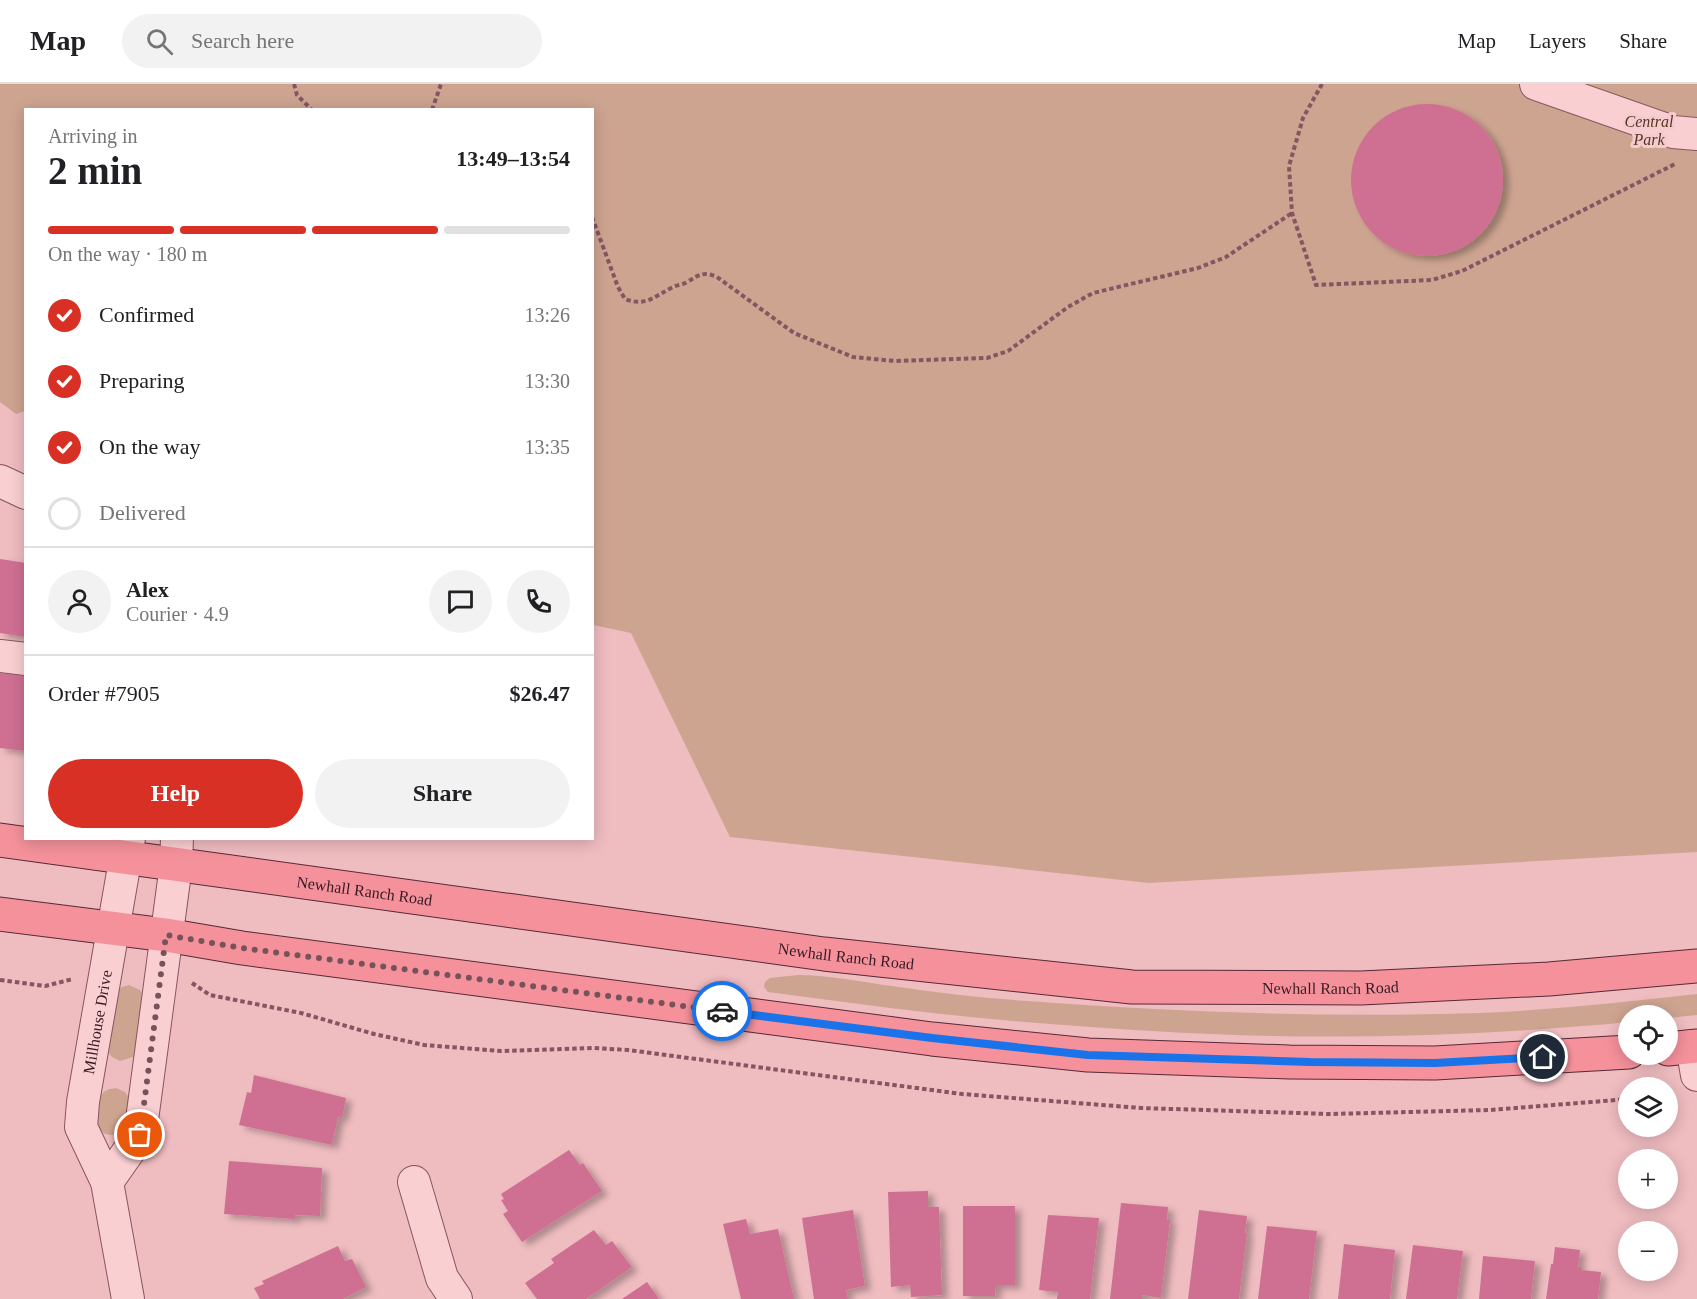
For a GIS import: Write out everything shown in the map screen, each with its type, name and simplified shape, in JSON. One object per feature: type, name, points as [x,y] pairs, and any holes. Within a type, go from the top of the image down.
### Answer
[{"type":"main road","name":"Newhall Ranch Road","points":[[0,840],[176,852],[824,954],[1132,987],[1361,988],[1549,979],[1697,966]]},
{"type":"main road","points":[[0,914],[897,1034],[1088,1055],[1289,1062],[1435,1063],[1618,1053]]},
{"type":"street","points":[[1536,84],[1673,132],[1697,134]]},
{"type":"street","points":[[0,481],[24,492]]},
{"type":"street","points":[[0,656],[24,659]]},
{"type":"street","name":"Millhouse Drive","points":[[127,848],[98,1011],[81,1127],[107,1182],[128,1299]]},
{"type":"street","points":[[107,1182],[140,1135],[176,852]]},
{"type":"street","points":[[414,1182],[442,1278],[456,1299]]},
{"type":"path","points":[[294,84],[297,94],[310,108]]},
{"type":"path","points":[[433,108],[441,84]]},
{"type":"path","points":[[1322,84],[1303,118],[1289,166],[1292,213],[1316,285],[1432,280],[1462,271],[1677,163]]},
{"type":"path","points":[[594,222],[618,287],[625,299],[637,303],[656,297],[675,286],[685,284],[697,275],[707,273],[717,277],[794,333],[853,357],[895,361],[987,358],[1008,351],[1068,307],[1093,293],[1198,268],[1226,257],[1292,213]]},
{"type":"path","points":[[0,980],[45,986],[74,979]]},
{"type":"path","points":[[186,979],[210,995],[301,1013],[374,1034],[424,1045],[501,1051],[594,1048],[628,1050],[962,1094],[1141,1108],[1329,1114],[1490,1110],[1618,1100]]},
{"type":"green space","name":"Central Park","points":[[0,84],[1697,84],[1697,852],[1149,883],[730,837],[631,633],[594,625],[594,108],[24,108],[24,411],[16,414],[0,402]]},
{"type":"green space","points":[[798,975],[833,977],[1010,1000],[1140,1008],[1310,1014],[1507,1012],[1697,994],[1697,1015],[1678,1017],[1678,1005],[1618,1005],[1618,1023],[1570,1027],[1391,1036],[1211,1034],[1021,1022],[875,1006],[768,992],[764,987],[765,982],[770,978]]},
{"type":"green space","points":[[129,985],[140,990],[145,997],[139,1049],[133,1057],[120,1061],[112,1057],[105,1048],[119,988]]},
{"type":"green space","points":[[116,1088],[125,1092],[131,1100],[125,1130],[111,1135],[100,1129],[96,1115],[102,1094],[108,1089]]},
{"type":"building","points":[[1427,104],[1456,110],[1481,126],[1497,151],[1503,180],[1497,209],[1481,234],[1456,250],[1427,256],[1398,250],[1373,234],[1357,209],[1351,180],[1357,151],[1373,126],[1398,110]]},
{"type":"building","points":[[0,559],[24,563],[24,637],[0,633]]},
{"type":"building","points":[[0,673],[24,676],[24,751],[0,748]]},
{"type":"building","points":[[254,1075],[346,1098],[342,1118],[338,1117],[332,1145],[239,1125],[247,1092],[251,1093]]},
{"type":"building","points":[[569,1150],[580,1165],[583,1163],[602,1191],[522,1242],[503,1214],[508,1211],[501,1200],[504,1199],[501,1194]]},
{"type":"building","points":[[229,1161],[322,1168],[320,1216],[295,1215],[295,1219],[224,1214]]},
{"type":"building","points":[[928,1191],[928,1207],[939,1207],[942,1295],[911,1297],[910,1285],[891,1287],[888,1192]]},
{"type":"building","points":[[1121,1203],[1168,1207],[1167,1220],[1170,1220],[1161,1298],[1142,1295],[1142,1299],[1110,1299]]},
{"type":"building","points":[[963,1206],[1015,1206],[1015,1285],[996,1285],[995,1296],[963,1296]]},
{"type":"building","points":[[853,1210],[865,1286],[846,1290],[848,1299],[814,1299],[802,1218]]},
{"type":"building","points":[[1199,1210],[1247,1216],[1239,1299],[1188,1299]]},
{"type":"building","points":[[1048,1215],[1099,1218],[1090,1299],[1057,1299],[1058,1292],[1039,1290]]},
{"type":"building","points":[[746,1219],[750,1234],[778,1229],[794,1299],[741,1299],[723,1224]]},
{"type":"building","points":[[1267,1226],[1317,1231],[1309,1299],[1258,1299]]},
{"type":"building","points":[[594,1230],[606,1245],[612,1241],[632,1267],[586,1299],[537,1299],[525,1283],[554,1263],[551,1259]]},
{"type":"building","points":[[1344,1244],[1395,1250],[1390,1299],[1338,1299]]},
{"type":"building","points":[[1413,1245],[1463,1251],[1457,1299],[1406,1299]]},
{"type":"building","points":[[338,1246],[345,1261],[352,1259],[366,1287],[343,1299],[260,1299],[254,1288],[264,1284],[262,1281]]},
{"type":"building","points":[[1555,1247],[1580,1250],[1578,1267],[1581,1267],[1581,1270],[1601,1272],[1598,1299],[1546,1299]]},
{"type":"building","points":[[1483,1256],[1535,1261],[1531,1299],[1479,1299]]},
{"type":"building","points":[[647,1282],[659,1299],[622,1299]]},
{"type":"way so far","points":[[140,1135],[166,935],[242,948],[722,1011]]},
{"type":"route","points":[[722,1011],[1088,1055],[1267,1062],[1435,1063],[1543,1057]]}]
